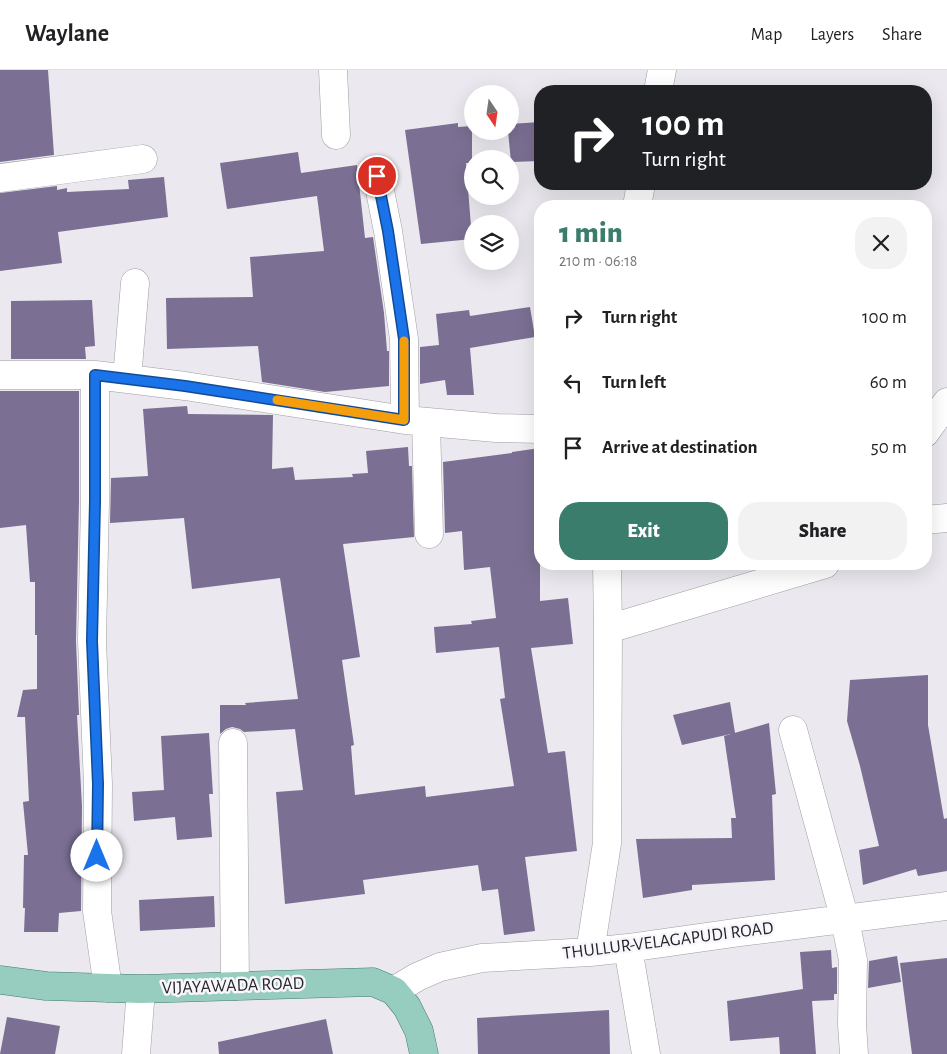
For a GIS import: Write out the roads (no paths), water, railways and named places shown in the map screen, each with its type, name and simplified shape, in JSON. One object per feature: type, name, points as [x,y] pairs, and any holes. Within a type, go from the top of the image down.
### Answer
[{"type":"main road","name":"VIJAYAWADA ROAD","points":[[0,980],[46,986],[140,989],[373,982],[394,991]]},
{"type":"main road","points":[[394,991],[407,1008],[419,1031],[424,1054]]},
{"type":"street","points":[[333,70],[336,135]]},
{"type":"street","points":[[659,85],[662,70]]},
{"type":"street","points":[[0,178],[143,159]]},
{"type":"street","points":[[377,176],[388,231],[404,339],[429,534]]},
{"type":"street","points":[[127,379],[135,283]]},
{"type":"street","points":[[0,375],[95,375],[415,421],[496,428],[534,429]]},
{"type":"street","points":[[95,375],[92,641],[98,784],[97,911],[108,988]]},
{"type":"street","points":[[932,424],[947,402]]},
{"type":"street","points":[[932,519],[947,518]]},
{"type":"street","points":[[590,952],[607,843],[607,570]]},
{"type":"street","points":[[608,629],[805,570]]},
{"type":"street","points":[[793,730],[845,920],[853,960],[852,1024],[854,1054]]},
{"type":"street","points":[[233,743],[235,986]]},
{"type":"street","name":"THULLUR-VELAGAPUDI ROAD","points":[[394,991],[417,977],[440,967],[482,958],[628,948],[947,906]]},
{"type":"street","points":[[628,948],[646,1054]]},
{"type":"street","points":[[136,1054],[140,989]]}]
